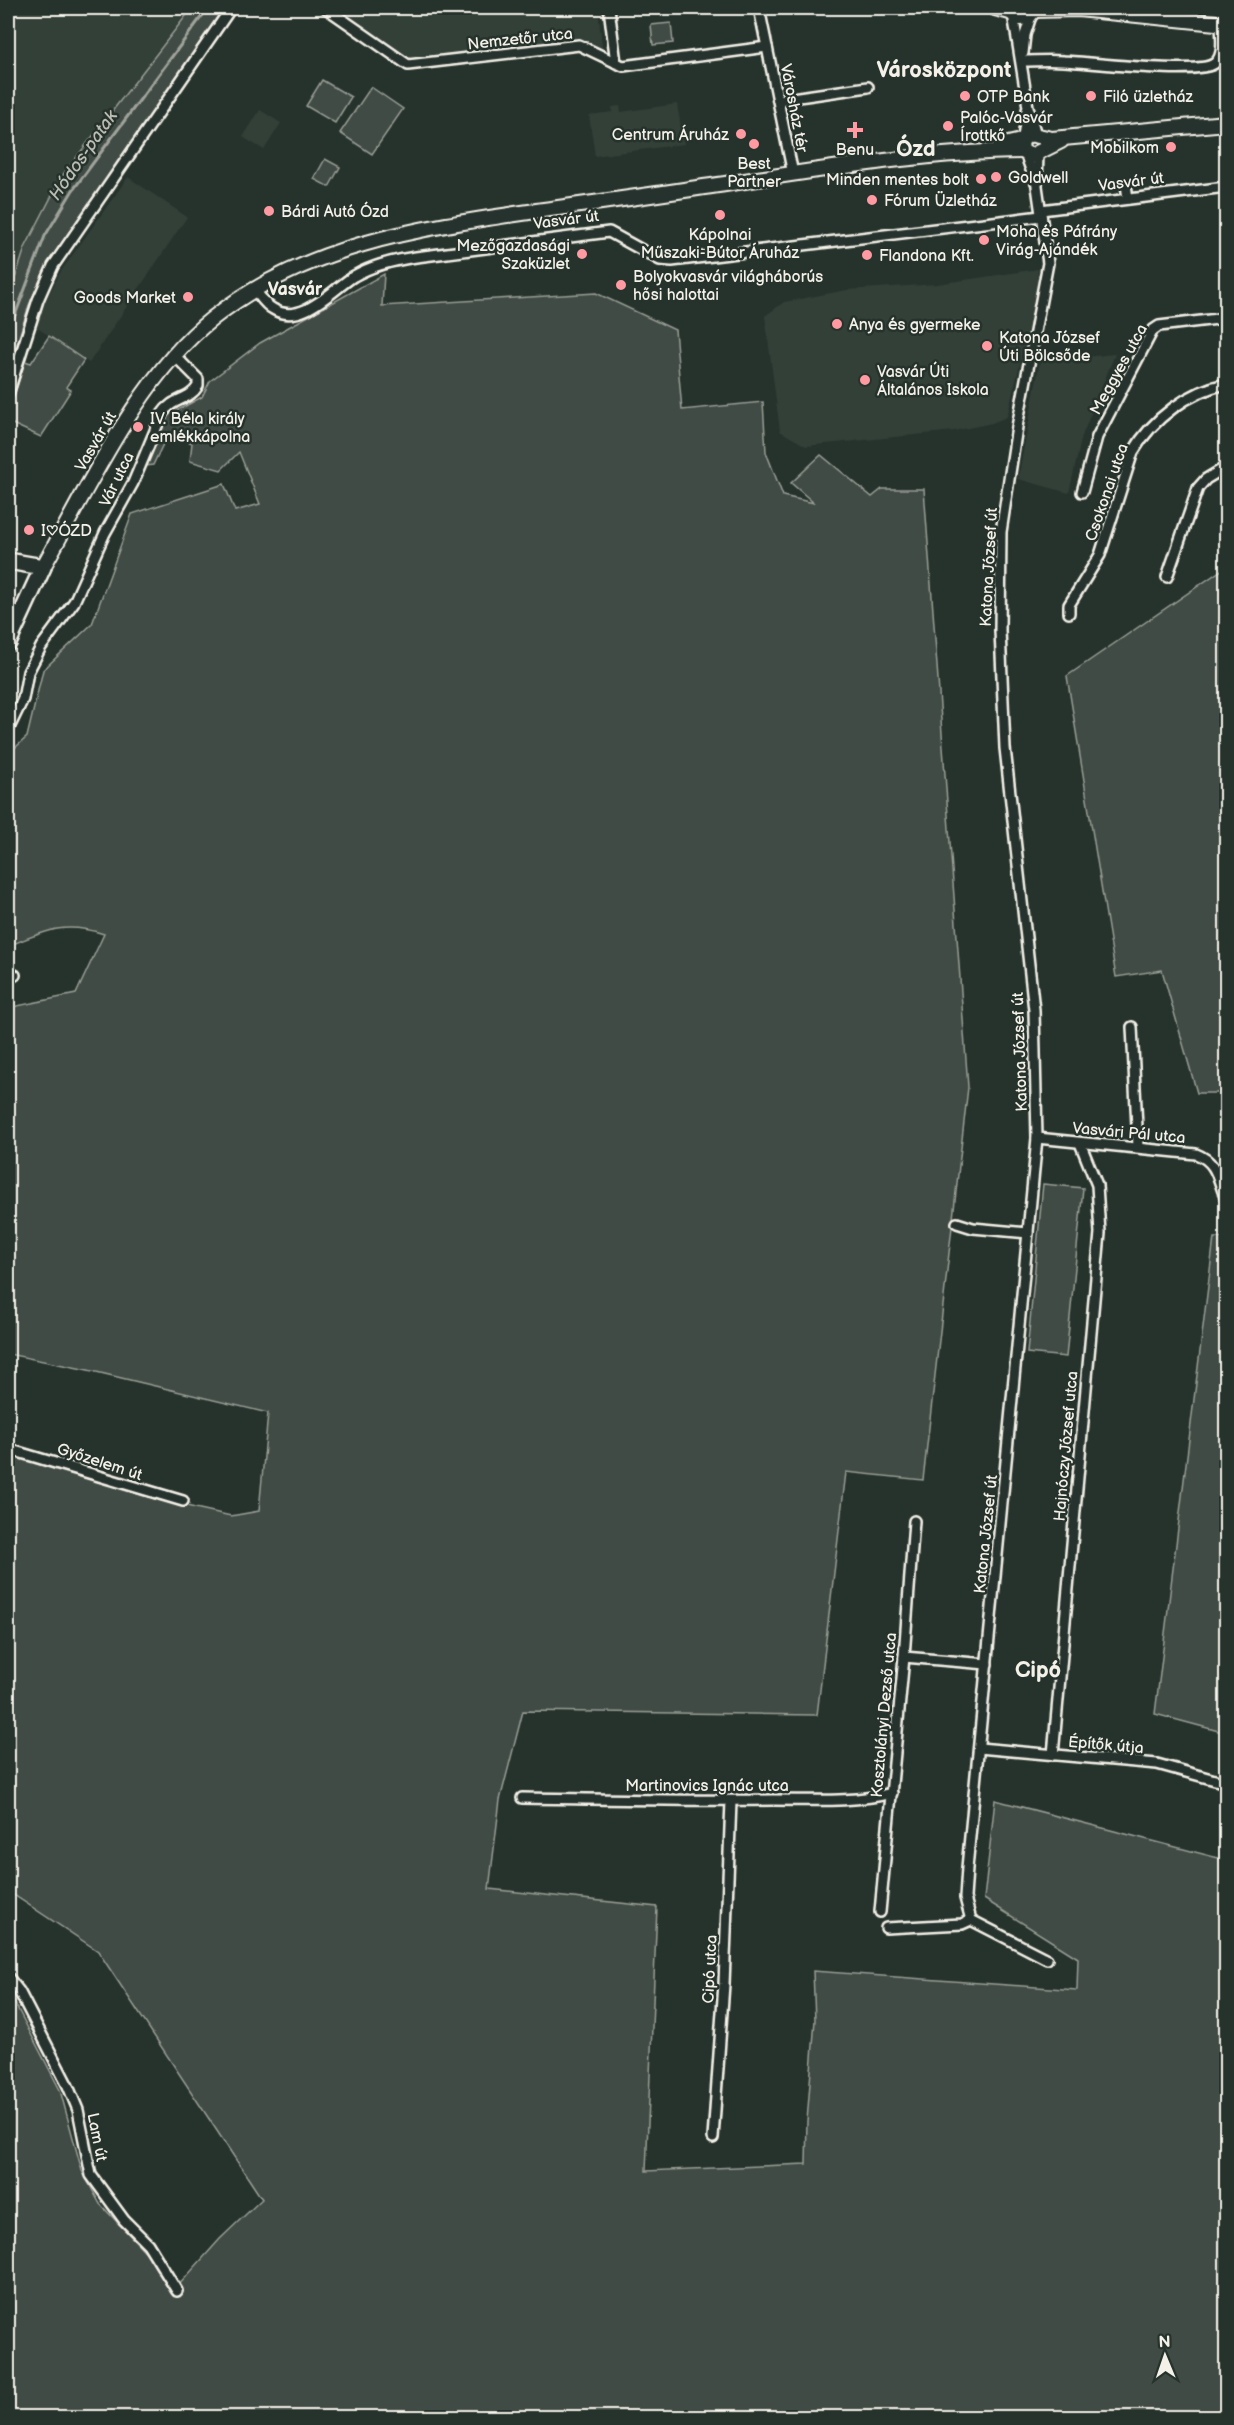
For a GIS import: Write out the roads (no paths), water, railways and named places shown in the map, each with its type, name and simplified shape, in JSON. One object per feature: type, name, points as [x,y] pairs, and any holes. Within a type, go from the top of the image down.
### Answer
[{"type":"main road","points":[[9,562],[43,567]]},
{"type":"main road","points":[[9,562],[24,572],[28,579],[26,604]]},
{"type":"main road","name":"Vasvár út","points":[[8,643],[43,567]]},
{"type":"street","points":[[8,394],[38,300],[53,266],[231,8]]},
{"type":"street","name":"Nemzetőr utca","points":[[326,8],[408,65],[579,45],[623,66],[767,47]]},
{"type":"street","points":[[609,8],[616,63]]},
{"type":"street","points":[[995,8],[1010,11],[1021,18],[1034,10],[1075,8],[1224,24],[1221,55],[1210,68],[1162,69],[1061,61],[1022,61]]},
{"type":"street","name":"Városház tér","points":[[760,10],[793,174]]},
{"type":"street","points":[[1022,61],[1025,35],[1034,10]]},
{"type":"street","points":[[1010,11],[1022,61]]},
{"type":"street","name":"Katona József út","points":[[971,1920],[965,1898],[1037,1138],[1034,1010],[1005,748],[1000,630],[1001,532],[1017,427],[1048,263],[1022,61]]},
{"type":"street","points":[[778,100],[868,87]]},
{"type":"street","name":"Vasvár út","points":[[43,567],[130,415],[174,355],[210,320],[254,289],[296,267],[409,231],[900,159],[1031,145],[1052,139],[1227,123]]},
{"type":"street","points":[[1189,180],[1190,192]]},
{"type":"street","points":[[1126,184],[1128,200]]},
{"type":"street","name":"Vasvár út","points":[[254,289],[273,310],[287,314],[314,305],[356,275],[393,260],[609,232],[660,260],[672,261],[1227,187]]},
{"type":"street","points":[[1066,196],[1067,207]]},
{"type":"street","name":"Meggyes utca","points":[[1082,492],[1097,437],[1154,330],[1159,326],[1227,318]]},
{"type":"street","name":"Vár utca","points":[[8,730],[23,699],[28,672],[41,646],[74,602],[105,533],[133,483],[162,414],[168,404],[188,396],[198,386],[198,379],[174,355]]},
{"type":"street","name":"Csokonai utca","points":[[1069,613],[1069,605],[1100,555],[1133,452],[1139,442],[1162,418],[1195,394],[1227,384]]},
{"type":"street","points":[[1167,577],[1198,488],[1206,479],[1227,467]]},
{"type":"street","points":[[1132,1027],[1138,1148]]},
{"type":"street","name":"Vasvári Pál utca","points":[[1037,1138],[1179,1151],[1204,1157],[1214,1167],[1227,1199]]},
{"type":"street","name":"Hajnóczy József utca","points":[[1053,1755],[1100,1233],[1097,1185],[1080,1143]]},
{"type":"street","points":[[957,1223],[973,1228],[1028,1233]]},
{"type":"street","name":"Győzelem út","points":[[8,1449],[183,1501]]},
{"type":"street","name":"Kosztolányi Dezső utca","points":[[880,1912],[904,1657],[914,1521]]},
{"type":"street","points":[[904,1657],[987,1664]]},
{"type":"street","name":"Építők útja","points":[[979,1749],[1157,1764],[1227,1783]]},
{"type":"street","name":"Martinovics Ignác utca","points":[[522,1798],[852,1800],[872,1798],[891,1792]]},
{"type":"street","name":"Cipó utca","points":[[712,2139],[724,1984],[731,1801]]},
{"type":"street","points":[[885,1928],[962,1924],[971,1920],[1047,1959]]},
{"type":"street","name":"Lam út","points":[[8,1977],[19,1991],[69,2086],[81,2124],[91,2175],[124,2220],[148,2244],[177,2291]]},
{"type":"waterway","name":"Hódos-patak","points":[[8,334],[45,236],[73,190],[208,8]]},
{"type":"place","name":"OTP Bank","points":[[965,96]]},
{"type":"place","name":"Filó üzletház","points":[[1091,96]]},
{"type":"place","name":"Palóc-Vasvár Írottkő","points":[[948,126]]},
{"type":"place","name":"Benu","points":[[855,130]]},
{"type":"place","name":"Centrum Áruház","points":[[741,134]]},
{"type":"place","name":"Best Partner","points":[[754,144]]},
{"type":"place","name":"Mobilkom","points":[[1171,147]]},
{"type":"place","name":"Goldwell","points":[[996,177]]},
{"type":"place","name":"Minden mentes bolt","points":[[981,179]]},
{"type":"place","name":"Fórum Üzletház","points":[[872,200]]},
{"type":"place","name":"Bárdi Autó Ózd","points":[[269,211]]},
{"type":"place","name":"Kápolnai Műszaki-Bútor Áruház","points":[[720,215]]},
{"type":"place","name":"Moha és Páfrány Virág-Ajándék","points":[[984,240]]},
{"type":"place","name":"Mezőgazdasági Szaküzlet","points":[[582,254]]},
{"type":"place","name":"Flandona Kft.","points":[[867,255]]},
{"type":"place","name":"Bolyokvasvár világháborús hősi halottai","points":[[621,285]]},
{"type":"place","name":"Goods Market","points":[[188,297]]},
{"type":"place","name":"Anya és gyermeke","points":[[837,324]]},
{"type":"place","name":"Katona József Úti Bölcsőde","points":[[987,346]]},
{"type":"place","name":"Vasvár Úti Általános Iskola","points":[[865,380]]},
{"type":"place","name":"IV. Béla király emlékkápolna","points":[[138,427]]},
{"type":"place","name":"I♥ÓZD","points":[[29,530]]},
{"type":"district","name":"Városközpont","points":[[944,69]]},
{"type":"district","name":"Ózd","points":[[916,148]]},
{"type":"district","name":"Vasvár","points":[[295,289]]},
{"type":"district","name":"Cipó","points":[[1038,1669]]}]
